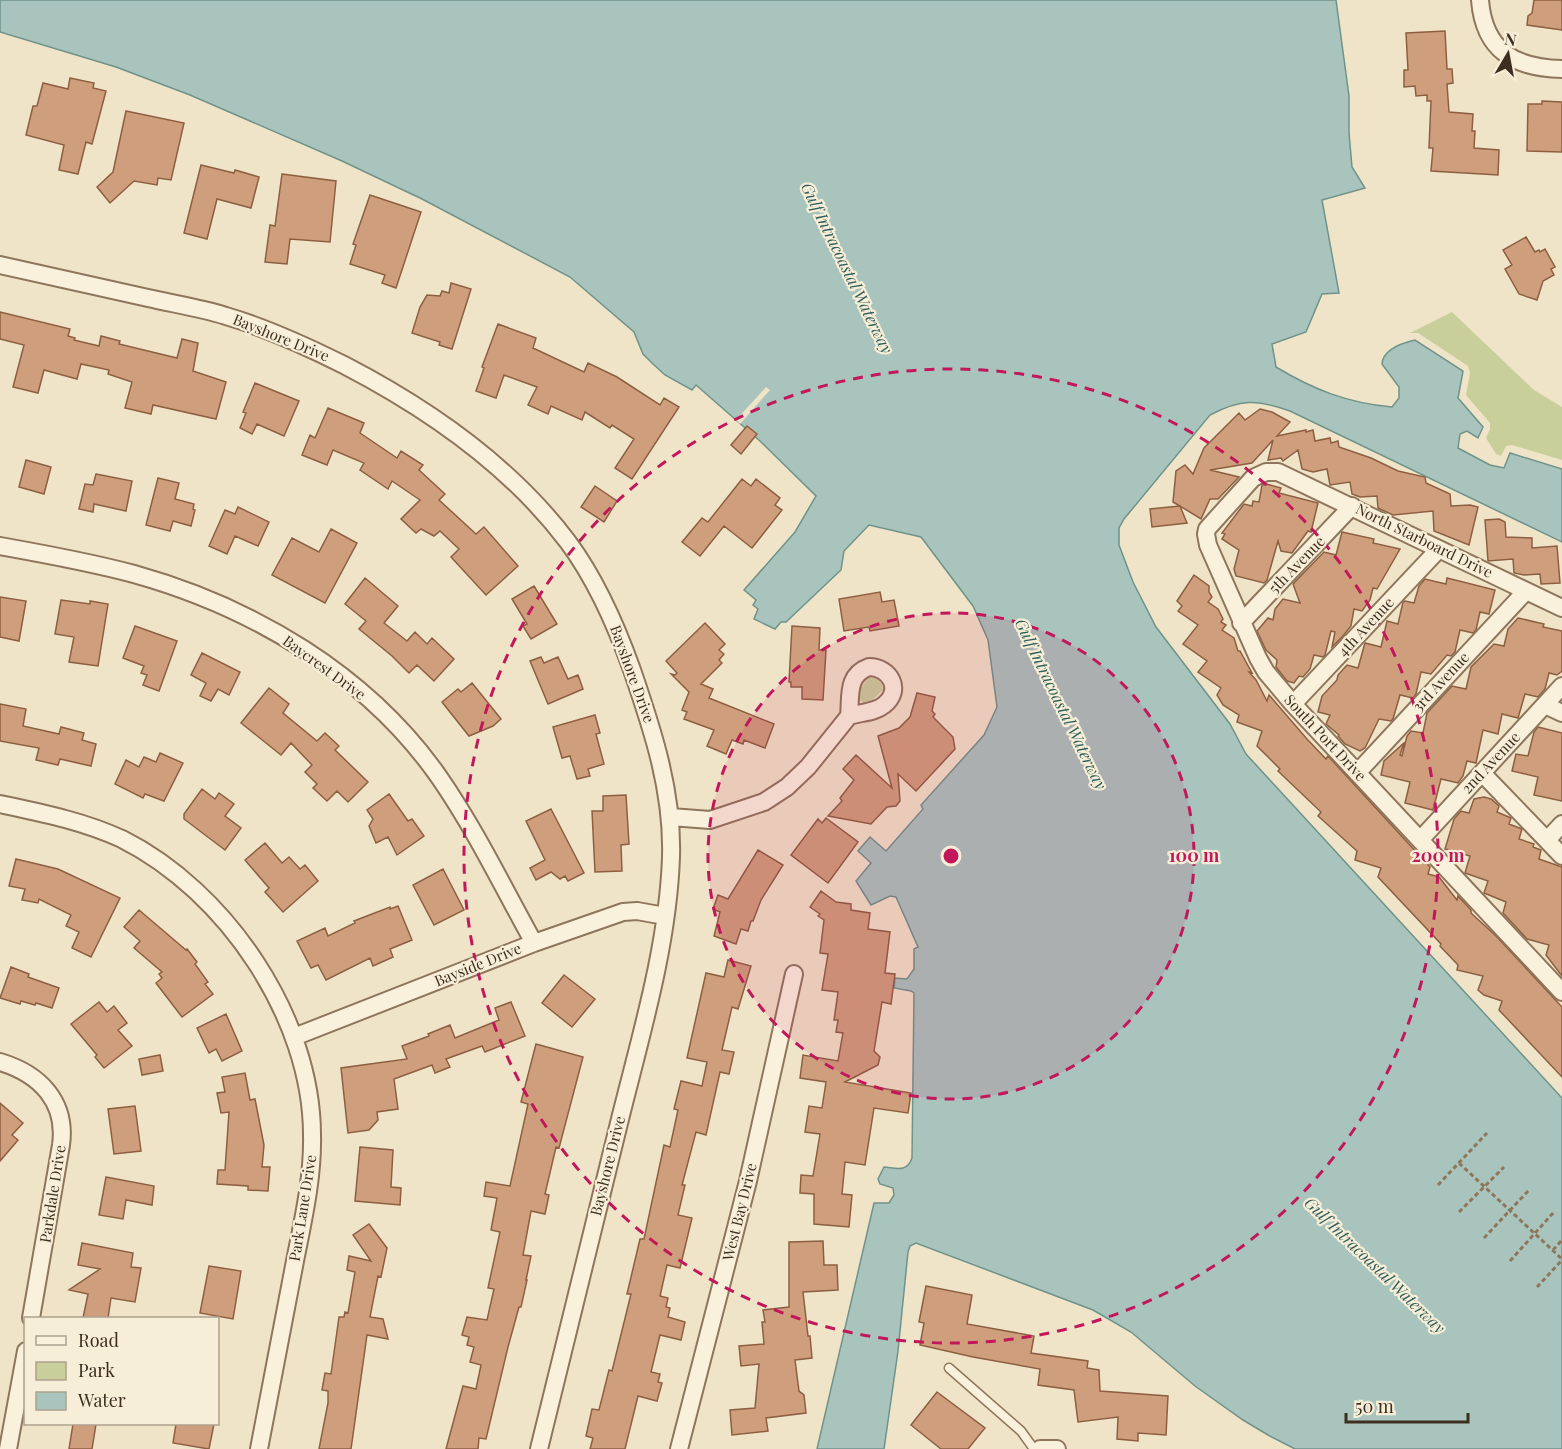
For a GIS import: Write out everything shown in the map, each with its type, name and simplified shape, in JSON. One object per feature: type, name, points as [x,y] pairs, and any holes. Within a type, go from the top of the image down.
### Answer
[{"type":"street","points":[[1480,0],[1487,28],[1501,51],[1524,64],[1562,69]]},
{"type":"street","name":"Bayshore Drive","points":[[0,265],[207,311],[258,326],[330,358],[400,395],[454,431],[504,474],[553,524],[580,561],[605,603],[617,630],[651,727],[668,793],[671,817],[671,854],[665,915],[653,982],[539,1449]]},
{"type":"street","name":"South Port Drive","points":[[1286,474],[1271,471],[1256,475],[1206,534],[1208,545],[1241,623],[1266,672],[1293,704],[1562,992]]},
{"type":"street","name":"North Starboard Drive","points":[[1286,474],[1562,608]]},
{"type":"street","name":"5th Avenue","points":[[1241,623],[1352,506]]},
{"type":"street","name":"Baycrest Drive","points":[[0,546],[102,566],[177,587],[252,619],[325,664],[356,688],[386,716],[418,750],[438,776],[457,805],[534,943]]},
{"type":"street","name":"4th Avenue","points":[[1293,704],[1439,549]]},
{"type":"street","name":"3rd Avenue","points":[[1357,772],[1526,591]]},
{"type":"street","name":"2nd Avenue","points":[[1420,840],[1562,686]]},
{"type":"street","points":[[1545,705],[1562,713]]},
{"type":"street","points":[[671,817],[710,820],[764,802],[788,786],[808,767],[849,716]]},
{"type":"street","points":[[1482,773],[1562,856]]},
{"type":"street","name":"Park Lane Drive","points":[[0,804],[64,818],[101,830],[137,847],[200,894],[248,948],[294,1037],[306,1082],[311,1115],[311,1166],[259,1449]]},
{"type":"street","points":[[1547,840],[1562,824]]},
{"type":"street","name":"Bayside Drive","points":[[294,1037],[534,943],[629,911],[665,915]]},
{"type":"street","name":"West Bay Drive","points":[[679,1449],[748,1181],[795,974]]},
{"type":"street","name":"Parkdale Drive","points":[[0,1062],[38,1081],[54,1101],[62,1124],[61,1145],[31,1317]]},
{"type":"street","points":[[8,1449],[24,1362]]},
{"type":"street","points":[[1040,1449],[1057,1449]]},
{"type":"lane","points":[[949,1368],[1021,1431],[1034,1449]]},
{"type":"path","points":[[1438,1185],[1487,1133]]},
{"type":"path","points":[[1459,1163],[1562,1259],[1537,1287]]},
{"type":"path","points":[[1459,1212],[1504,1167]]},
{"type":"path","points":[[1484,1238],[1529,1190]]},
{"type":"path","points":[[1510,1262],[1554,1212]]},
{"type":"path","points":[[1553,1250],[1562,1240]]},
{"type":"green space","points":[[1452,312],[1534,390],[1562,407],[1562,460],[1512,445],[1506,446],[1501,456],[1496,454],[1486,438],[1490,423],[1466,395],[1470,373],[1468,366],[1418,333],[1410,333]]},
{"type":"green space","points":[[869,677],[881,680],[883,690],[870,702],[863,703],[858,698],[858,692]]},
{"type":"water","name":"Gulf Intracoastal Waterway","points":[[0,0],[1336,0],[1349,96],[1352,167],[1365,188],[1322,200],[1339,293],[1322,294],[1306,332],[1272,344],[1276,367],[1304,382],[1346,399],[1392,407],[1399,398],[1399,387],[1382,364],[1383,359],[1394,348],[1415,340],[1463,371],[1458,398],[1483,427],[1478,438],[1467,431],[1460,434],[1458,448],[1490,465],[1504,468],[1510,453],[1562,469],[1562,542],[1290,411],[1268,404],[1249,402],[1231,406],[1210,415],[1124,519],[1119,528],[1119,545],[1133,582],[1156,627],[1230,724],[1246,754],[1562,1098],[1562,1449],[1295,1449],[1243,1420],[1195,1386],[1131,1332],[1093,1310],[916,1243],[910,1246],[908,1252],[898,1351],[884,1449],[817,1449],[874,1203],[889,1203],[894,1195],[893,1188],[880,1184],[878,1179],[884,1167],[904,1168],[912,1158],[914,993],[894,988],[895,978],[907,979],[914,969],[914,949],[918,947],[896,897],[890,896],[871,905],[856,881],[871,863],[858,851],[870,837],[886,851],[923,809],[921,805],[984,735],[997,707],[988,640],[973,606],[921,537],[869,525],[844,551],[841,570],[786,622],[781,622],[775,629],[754,619],[758,609],[753,605],[756,600],[744,590],[795,532],[816,496],[760,441],[696,385],[692,390],[665,375],[643,354],[634,332],[570,277],[422,199],[342,161],[190,95],[116,67],[0,32]]},
{"type":"pier","points":[[766,387],[770,390],[740,424],[736,420]]},
{"type":"building","points":[[1534,0],[1562,0],[1562,30],[1527,25]]},
{"type":"building","points":[[1445,31],[1447,69],[1452,69],[1453,83],[1447,84],[1449,112],[1473,114],[1474,148],[1499,150],[1498,175],[1431,171],[1433,148],[1429,148],[1431,101],[1427,101],[1427,95],[1416,96],[1415,86],[1404,87],[1404,70],[1408,70],[1406,33]]},
{"type":"building","points":[[70,78],[94,83],[93,88],[106,91],[92,144],[86,142],[78,174],[59,170],[64,145],[26,135],[33,106],[37,106],[43,83],[68,89]]},
{"type":"building","points":[[1542,101],[1562,102],[1562,152],[1527,151],[1528,104],[1542,104]]},
{"type":"building","points":[[126,111],[184,123],[171,180],[158,178],[157,185],[134,181],[110,203],[97,187],[113,172]]},
{"type":"building","points":[[201,165],[234,173],[235,170],[259,177],[251,208],[217,199],[207,239],[184,233]]},
{"type":"building","points":[[282,174],[336,181],[330,242],[290,239],[287,264],[265,262],[270,225],[275,226]]},
{"type":"building","points":[[370,195],[421,212],[396,288],[382,283],[385,275],[350,264],[356,245],[353,244]]},
{"type":"building","points":[[1526,237],[1535,252],[1545,249],[1555,267],[1551,269],[1554,275],[1543,281],[1537,300],[1519,294],[1505,269],[1512,265],[1503,250]]},
{"type":"building","points":[[451,283],[471,289],[452,349],[439,345],[440,342],[412,333],[420,307],[427,295],[440,296],[442,291],[449,293]]},
{"type":"building","points":[[0,312],[70,329],[68,336],[75,338],[74,340],[99,346],[101,336],[120,341],[119,344],[177,358],[182,339],[198,343],[193,371],[226,382],[216,419],[153,405],[151,414],[125,408],[132,382],[108,374],[109,370],[81,364],[77,379],[44,370],[38,393],[13,387],[24,345],[0,339]]},
{"type":"building","points":[[498,324],[536,338],[533,348],[584,372],[588,363],[617,377],[660,405],[664,398],[679,407],[632,479],[615,468],[634,439],[612,425],[610,428],[585,412],[582,420],[551,406],[548,414],[528,405],[537,387],[504,375],[496,398],[476,391]]},
{"type":"building","points":[[255,383],[299,401],[284,436],[257,424],[252,434],[240,428],[246,413],[243,412]]},
{"type":"building","points":[[328,408],[364,423],[360,433],[397,458],[401,451],[423,465],[419,470],[445,494],[439,500],[476,534],[484,527],[518,566],[486,595],[451,557],[459,549],[440,531],[434,536],[421,529],[416,533],[401,519],[420,500],[392,481],[388,489],[360,470],[364,463],[333,450],[327,465],[302,455],[310,435],[315,438]]},
{"type":"building","points":[[1260,409],[1272,412],[1290,422],[1277,436],[1313,430],[1315,441],[1330,438],[1331,443],[1338,441],[1339,447],[1371,458],[1398,471],[1425,477],[1426,483],[1450,494],[1451,506],[1478,507],[1469,545],[1434,531],[1433,511],[1393,515],[1378,508],[1377,496],[1360,497],[1352,494],[1350,482],[1330,485],[1327,469],[1313,472],[1302,469],[1298,450],[1283,461],[1281,458],[1268,460],[1273,440],[1252,463],[1210,470],[1239,477],[1218,499],[1210,499],[1201,519],[1173,502],[1176,471],[1185,465],[1193,474],[1204,448],[1239,413],[1245,420]]},
{"type":"building","points":[[747,426],[757,434],[741,454],[731,445]]},
{"type":"building","points":[[26,460],[51,467],[44,494],[19,487]]},
{"type":"building","points":[[96,474],[132,481],[126,511],[94,504],[93,512],[79,509],[85,484],[93,485]]},
{"type":"building","points":[[158,478],[179,483],[175,499],[194,504],[193,509],[195,510],[191,526],[173,521],[170,531],[146,525]]},
{"type":"building","points":[[742,479],[751,486],[756,479],[780,498],[775,505],[782,510],[752,548],[724,526],[700,556],[682,542],[702,518],[708,522]]},
{"type":"building","points":[[1262,485],[1281,488],[1279,493],[1318,503],[1311,532],[1308,531],[1292,553],[1281,551],[1278,541],[1267,580],[1264,583],[1236,576],[1234,569],[1239,550],[1222,539],[1225,534],[1222,533],[1244,504],[1252,506],[1253,501],[1259,502]]},
{"type":"building","points":[[595,486],[617,501],[604,522],[581,507]]},
{"type":"building","points":[[1180,506],[1187,523],[1152,527],[1150,509]]},
{"type":"building","points":[[238,507],[269,522],[258,546],[235,536],[227,554],[209,546],[225,510],[235,514]]},
{"type":"building","points":[[1499,519],[1505,522],[1506,537],[1532,538],[1532,548],[1557,546],[1560,583],[1541,584],[1540,574],[1514,573],[1513,559],[1488,561],[1485,520]]},
{"type":"building","points":[[331,529],[357,543],[325,603],[272,575],[292,538],[319,552]]},
{"type":"building","points":[[1342,532],[1374,539],[1373,543],[1400,549],[1377,589],[1373,588],[1370,600],[1362,611],[1354,609],[1351,626],[1342,637],[1332,647],[1335,632],[1331,631],[1325,655],[1323,657],[1314,655],[1310,669],[1303,677],[1299,676],[1294,683],[1287,681],[1276,667],[1277,660],[1266,650],[1257,631],[1268,618],[1273,620],[1275,609],[1283,599],[1300,603],[1293,584],[1324,552],[1336,555]]},
{"type":"building","points":[[1194,575],[1209,586],[1212,597],[1208,602],[1218,609],[1223,619],[1221,622],[1226,625],[1222,630],[1234,638],[1238,651],[1252,673],[1249,672],[1267,701],[1269,695],[1307,739],[1326,759],[1328,756],[1430,867],[1428,874],[1439,877],[1457,900],[1458,896],[1471,910],[1471,913],[1496,936],[1562,1007],[1562,1077],[1499,1010],[1502,1001],[1484,995],[1478,990],[1483,976],[1457,970],[1458,965],[1440,946],[1441,944],[1378,877],[1381,868],[1355,860],[1357,851],[1318,816],[1321,812],[1278,771],[1280,769],[1257,746],[1262,731],[1237,722],[1239,715],[1223,705],[1217,695],[1221,688],[1198,672],[1207,661],[1183,644],[1198,625],[1178,611],[1182,606],[1177,601]]},
{"type":"building","points":[[365,578],[398,606],[384,623],[407,641],[415,632],[427,644],[432,638],[454,659],[434,681],[417,665],[409,673],[359,629],[366,621],[345,604]]},
{"type":"building","points":[[1447,578],[1495,590],[1489,614],[1480,612],[1476,630],[1473,633],[1460,630],[1455,652],[1451,656],[1447,655],[1431,674],[1421,672],[1416,694],[1413,698],[1400,695],[1393,719],[1391,721],[1379,719],[1365,748],[1360,751],[1345,744],[1339,735],[1326,724],[1330,715],[1318,712],[1322,696],[1347,665],[1358,668],[1365,643],[1381,647],[1387,621],[1398,624],[1403,602],[1414,603],[1419,586],[1425,579],[1446,584]]},
{"type":"building","points":[[534,586],[557,624],[531,639],[523,626],[527,624],[512,599]]},
{"type":"building","points":[[880,592],[882,602],[894,600],[899,626],[870,631],[869,627],[844,631],[839,599]]},
{"type":"building","points":[[0,597],[26,601],[19,641],[0,637]]},
{"type":"building","points":[[61,600],[108,604],[98,666],[69,662],[74,637],[55,634]]},
{"type":"building","points":[[1518,618],[1562,631],[1562,671],[1557,675],[1549,673],[1545,689],[1538,697],[1525,694],[1518,718],[1502,714],[1498,734],[1483,730],[1476,763],[1467,761],[1463,776],[1458,783],[1441,779],[1433,810],[1405,803],[1410,782],[1381,775],[1384,761],[1404,743],[1400,755],[1402,756],[1407,736],[1411,731],[1423,733],[1427,713],[1452,686],[1466,689],[1471,667],[1494,644],[1504,646],[1508,629]]},
{"type":"building","points":[[705,623],[725,644],[719,650],[724,654],[719,660],[722,663],[701,684],[713,689],[709,698],[774,724],[765,748],[744,740],[743,744],[732,740],[726,754],[707,746],[714,730],[684,719],[687,712],[682,710],[689,692],[671,674],[677,673],[666,661]]},
{"type":"building","points":[[135,626],[177,641],[159,691],[143,685],[147,675],[141,673],[144,666],[123,658]]},
{"type":"building","points":[[792,626],[820,628],[819,650],[826,650],[823,700],[802,699],[802,687],[791,687],[791,682],[789,682]]},
{"type":"building","points":[[202,653],[240,672],[229,695],[218,689],[211,701],[200,696],[206,683],[191,675]]},
{"type":"building","points":[[541,657],[544,663],[558,657],[568,679],[578,675],[583,689],[548,704],[530,661]]},
{"type":"building","points":[[472,683],[501,719],[493,726],[469,736],[442,702],[458,689],[461,692]]},
{"type":"building","points":[[269,688],[289,704],[283,713],[317,741],[325,733],[339,746],[335,750],[368,782],[348,802],[337,791],[327,801],[313,788],[317,784],[305,772],[312,765],[291,743],[281,755],[241,723]]},
{"type":"building","points":[[917,693],[935,697],[933,717],[953,737],[955,749],[916,791],[898,774],[900,801],[896,806],[887,807],[871,824],[828,816],[842,801],[840,798],[854,780],[843,769],[856,755],[892,788],[878,736],[899,728],[910,717]]},
{"type":"building","points":[[0,704],[26,709],[23,726],[59,734],[61,727],[84,733],[82,740],[96,744],[91,766],[60,759],[58,765],[36,760],[39,748],[0,741]]},
{"type":"building","points":[[595,715],[600,733],[596,734],[604,764],[588,769],[590,776],[577,779],[570,756],[562,758],[553,727]]},
{"type":"building","points":[[1538,727],[1562,733],[1562,801],[1534,795],[1538,777],[1512,771],[1516,754],[1528,756],[1534,732]]},
{"type":"building","points":[[160,753],[183,763],[164,801],[145,794],[143,798],[115,784],[126,760],[139,767],[144,757],[156,762]]},
{"type":"building","points":[[202,789],[215,799],[219,793],[234,804],[225,816],[241,828],[225,850],[184,819],[184,814]]},
{"type":"building","points":[[389,794],[408,821],[412,819],[424,836],[397,855],[388,837],[376,843],[369,826],[373,819],[367,810]]},
{"type":"building","points":[[626,795],[629,844],[621,845],[622,871],[595,872],[592,811],[603,811],[603,796]]},
{"type":"building","points":[[1484,797],[1491,799],[1499,806],[1497,812],[1511,818],[1509,824],[1522,829],[1519,839],[1534,844],[1533,847],[1541,850],[1539,859],[1562,867],[1562,976],[1546,955],[1549,945],[1527,939],[1503,913],[1506,902],[1484,893],[1488,881],[1465,873],[1470,856],[1445,849],[1454,819],[1461,811],[1469,813],[1474,799]]},
{"type":"building","points":[[551,809],[584,873],[568,881],[565,876],[560,879],[551,872],[536,880],[530,868],[545,860],[526,821]]},
{"type":"building","points":[[826,818],[858,842],[828,883],[791,855],[818,819],[822,823]]},
{"type":"building","points":[[265,843],[282,863],[289,857],[300,869],[305,865],[318,881],[283,912],[265,892],[269,888],[245,860]]},
{"type":"building","points":[[758,850],[783,865],[761,900],[748,931],[741,929],[736,944],[714,936],[720,912],[713,909],[718,895],[728,899]]},
{"type":"building","points":[[16,859],[58,869],[120,898],[91,957],[72,948],[79,932],[66,926],[71,915],[39,899],[38,903],[22,900],[25,889],[9,886]]},
{"type":"building","points":[[443,869],[464,910],[434,925],[413,885]]},
{"type":"building","points":[[821,891],[836,902],[851,904],[851,910],[870,913],[868,929],[890,932],[885,973],[895,974],[891,1004],[882,1002],[874,1051],[880,1057],[878,1065],[845,1082],[911,1093],[908,1113],[874,1108],[865,1165],[845,1162],[842,1194],[852,1195],[849,1227],[814,1224],[814,1194],[800,1193],[801,1175],[813,1176],[820,1134],[805,1132],[809,1106],[822,1108],[826,1082],[800,1078],[803,1055],[838,1061],[843,1033],[836,1032],[838,1020],[834,1020],[838,992],[822,990],[828,954],[820,953],[824,920],[810,907]]},
{"type":"building","points":[[398,906],[412,940],[390,949],[393,957],[373,966],[370,958],[326,980],[318,965],[311,968],[297,941],[325,928],[328,936],[355,923],[354,921]]},
{"type":"building","points":[[139,910],[187,949],[197,962],[195,964],[208,982],[205,984],[213,994],[182,1017],[156,983],[162,978],[159,974],[162,972],[134,948],[140,941],[124,927]]},
{"type":"building","points":[[728,960],[751,966],[738,1009],[732,1007],[722,1050],[734,1052],[729,1074],[720,1072],[706,1135],[696,1132],[682,1185],[685,1185],[678,1215],[692,1218],[680,1268],[667,1265],[660,1296],[668,1298],[666,1307],[670,1308],[668,1317],[685,1322],[681,1340],[660,1335],[651,1372],[660,1374],[658,1382],[662,1383],[657,1401],[638,1396],[625,1449],[590,1449],[593,1438],[586,1436],[592,1409],[599,1410],[609,1370],[612,1371],[631,1294],[627,1294],[640,1239],[644,1239],[664,1145],[670,1147],[678,1110],[674,1109],[681,1081],[702,1086],[707,1062],[687,1058],[706,973],[724,977]]},
{"type":"building","points":[[11,967],[29,974],[28,977],[59,988],[52,1008],[21,1001],[20,1004],[0,998]]},
{"type":"building","points":[[564,975],[595,999],[572,1027],[542,1003]]},
{"type":"building","points":[[99,1002],[107,1012],[114,1006],[127,1023],[118,1030],[132,1046],[104,1068],[95,1057],[97,1055],[71,1024]]},
{"type":"building","points":[[511,1002],[525,1036],[485,1052],[482,1046],[446,1059],[450,1067],[435,1073],[432,1065],[394,1079],[398,1109],[377,1112],[378,1120],[369,1130],[348,1133],[341,1068],[407,1059],[402,1046],[450,1025],[455,1038],[499,1020],[495,1008]]},
{"type":"building","points":[[226,1014],[242,1051],[222,1061],[216,1049],[209,1053],[197,1028]]},
{"type":"building","points":[[536,1044],[583,1057],[559,1148],[556,1147],[545,1194],[549,1195],[545,1214],[531,1211],[523,1255],[531,1256],[527,1280],[486,1439],[479,1438],[478,1449],[446,1449],[463,1386],[476,1389],[481,1365],[470,1362],[474,1347],[467,1345],[469,1337],[462,1335],[467,1317],[487,1320],[494,1289],[488,1288],[500,1232],[491,1230],[497,1198],[484,1196],[486,1182],[510,1186],[528,1104],[521,1102]]},
{"type":"building","points":[[160,1055],[163,1071],[142,1075],[139,1059]]},
{"type":"building","points":[[245,1073],[250,1100],[255,1099],[264,1145],[262,1167],[270,1167],[268,1191],[248,1190],[248,1186],[217,1184],[218,1170],[225,1170],[229,1112],[221,1113],[217,1093],[225,1092],[222,1077]]},
{"type":"building","points":[[0,1103],[23,1123],[12,1135],[18,1140],[0,1161]]},
{"type":"building","points":[[135,1106],[141,1151],[114,1154],[108,1109]]},
{"type":"building","points":[[360,1147],[393,1150],[391,1187],[401,1188],[400,1205],[355,1201]]},
{"type":"building","points":[[106,1177],[154,1186],[152,1205],[126,1200],[123,1219],[99,1215]]},
{"type":"building","points":[[369,1224],[387,1248],[381,1277],[378,1276],[370,1317],[383,1319],[388,1339],[367,1335],[351,1449],[319,1449],[328,1403],[328,1391],[322,1390],[325,1373],[331,1374],[339,1317],[344,1317],[345,1312],[348,1313],[355,1272],[347,1270],[349,1256],[371,1261],[353,1235]]},
{"type":"building","points":[[823,1241],[824,1265],[837,1265],[838,1290],[803,1292],[812,1358],[795,1360],[799,1391],[804,1395],[806,1413],[766,1418],[768,1431],[732,1435],[730,1410],[755,1408],[759,1364],[741,1366],[739,1346],[764,1344],[763,1310],[789,1307],[789,1242]]},
{"type":"building","points":[[82,1243],[133,1253],[131,1267],[141,1268],[135,1302],[111,1298],[108,1317],[83,1317],[88,1294],[69,1290],[100,1269],[78,1265]]},
{"type":"building","points":[[209,1266],[241,1271],[233,1319],[200,1313]]},
{"type":"building","points":[[926,1286],[972,1295],[967,1324],[1034,1336],[1031,1353],[1088,1361],[1087,1368],[1099,1370],[1100,1391],[1168,1396],[1166,1435],[1138,1433],[1138,1441],[1117,1439],[1118,1417],[1078,1422],[1074,1390],[1038,1385],[1040,1369],[920,1345],[924,1323],[919,1322]]},
{"type":"building","points":[[937,1392],[985,1428],[968,1449],[941,1449],[911,1425]]},
{"type":"building","points":[[73,1425],[96,1425],[92,1449],[69,1449]]},
{"type":"building","points":[[176,1425],[214,1425],[209,1449],[173,1443]]}]
